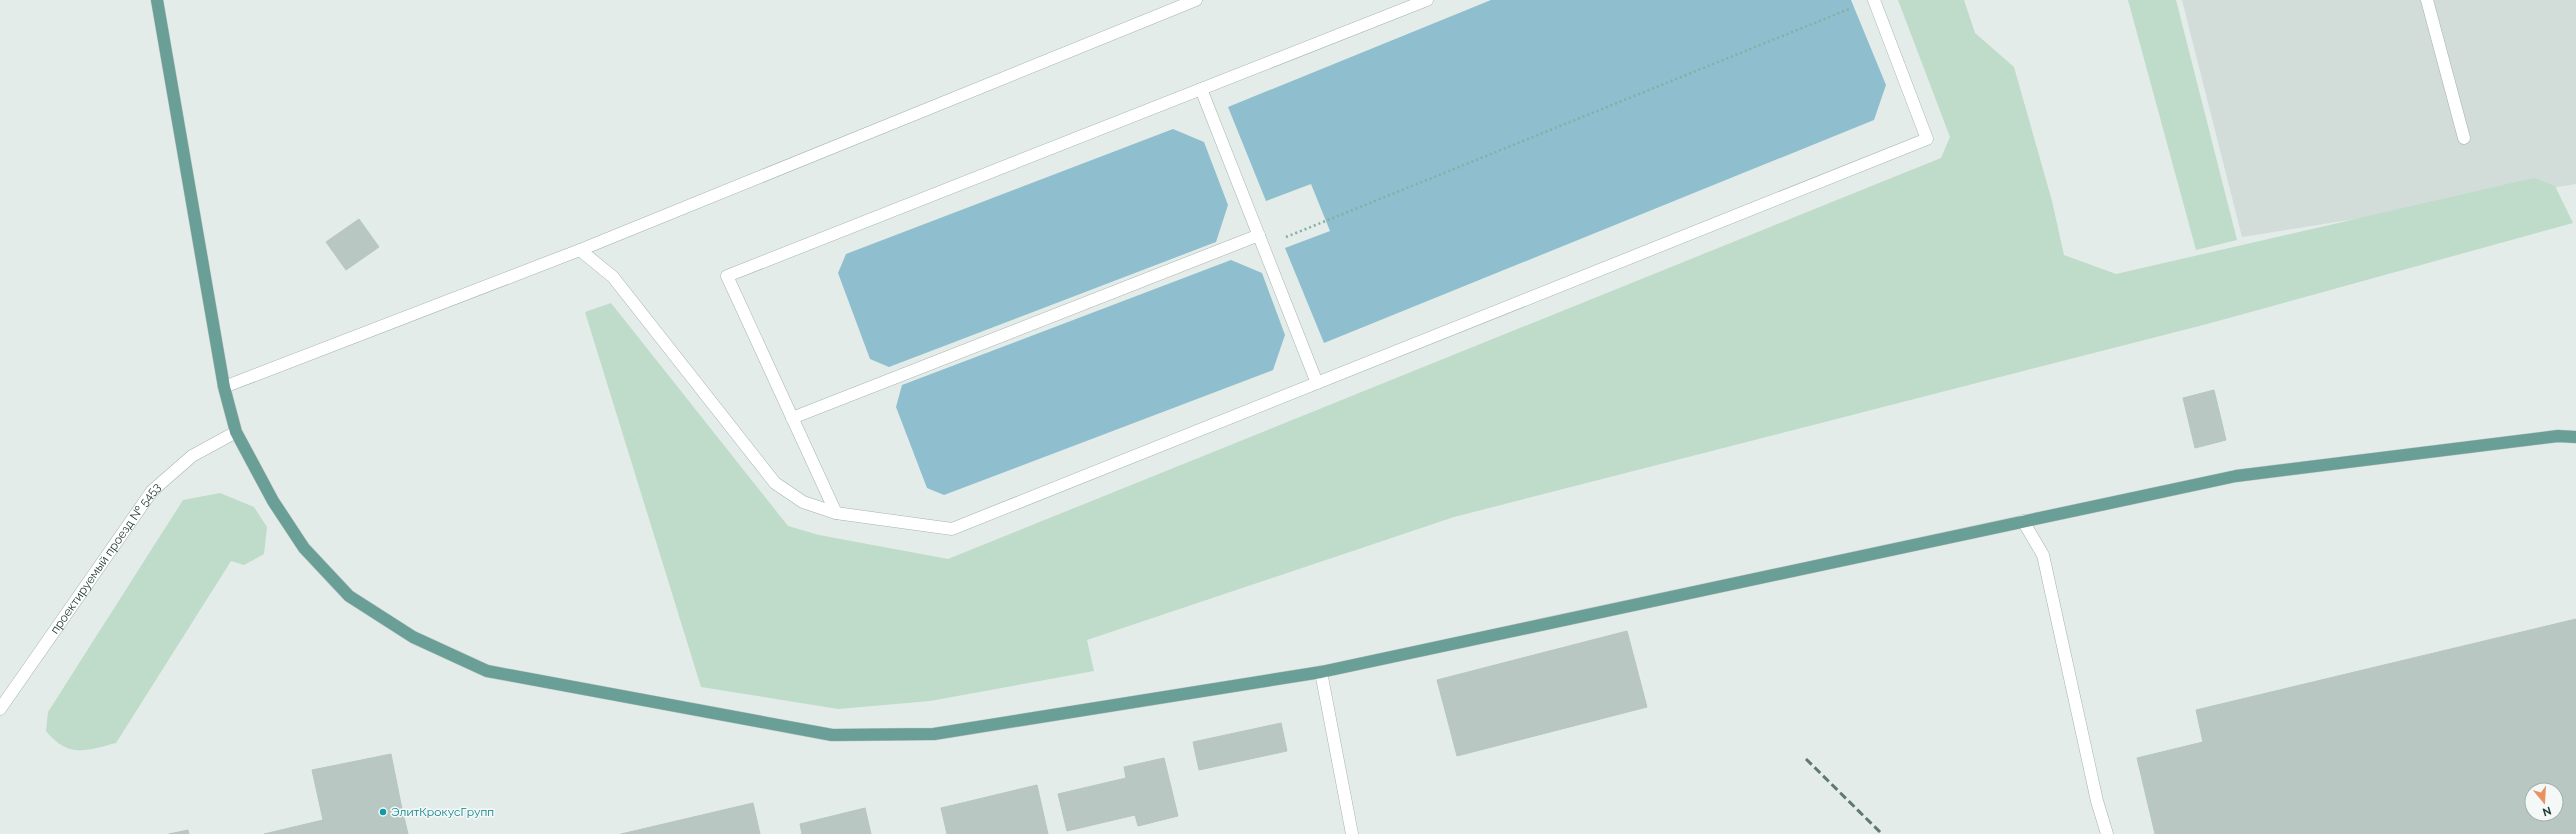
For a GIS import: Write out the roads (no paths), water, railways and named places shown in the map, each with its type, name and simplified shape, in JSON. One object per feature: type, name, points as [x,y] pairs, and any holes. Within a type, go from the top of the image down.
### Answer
[{"type":"main road","points":[[157,0],[224,387],[236,432],[273,501],[304,548],[349,596],[413,637],[487,671],[832,735],[934,734],[1321,672],[2236,476],[2558,436],[2576,437]]},
{"type":"street","points":[[224,387],[580,250],[1196,0]]},
{"type":"street","points":[[580,250],[613,277],[775,483],[803,502],[836,513],[952,529],[1926,139],[1874,0]]},
{"type":"street","points":[[2427,0],[2464,138]]},
{"type":"street","points":[[836,513],[727,276],[1201,89],[1419,1]]},
{"type":"street","points":[[1201,89],[1317,383]]},
{"type":"street","points":[[792,418],[1261,240]]},
{"type":"street","points":[[2558,436],[2576,430]]},
{"type":"street","name":"проектируемый проезд № 5453","points":[[0,709],[152,492],[192,456],[236,432]]},
{"type":"street","points":[[2023,521],[2043,555],[2097,801],[2107,834]]},
{"type":"street","points":[[1321,672],[1352,834]]},
{"type":"water","points":[[1491,0],[1851,0],[1886,85],[1874,120],[1324,343],[1285,248],[1330,231],[1311,184],[1266,201],[1228,107]]},
{"type":"water","points":[[1173,129],[1204,142],[1228,205],[1216,242],[889,367],[870,359],[838,273],[846,254]]},
{"type":"water","points":[[1231,260],[1262,273],[1285,335],[1273,370],[944,495],[927,488],[896,407],[902,385]]},
{"type":"railway","points":[[1806,759],[1882,834]]},
{"type":"place","name":"ЭлитКрокусГрупп","points":[[383,812]]}]
